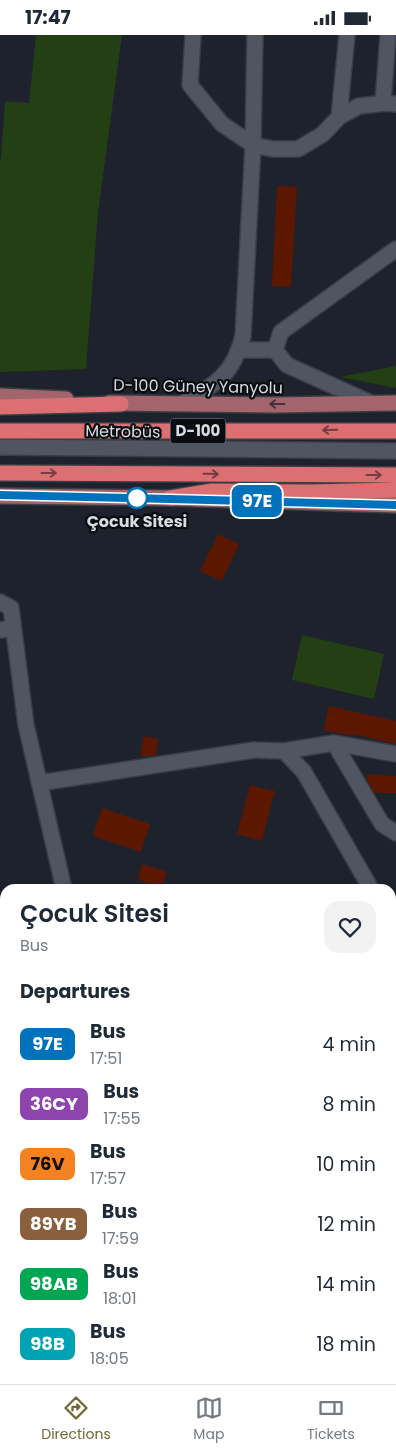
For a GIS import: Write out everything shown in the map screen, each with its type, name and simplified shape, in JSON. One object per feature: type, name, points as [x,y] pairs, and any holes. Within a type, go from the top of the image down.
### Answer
[{"type":"highway","points":[[0,407],[121,404]]},
{"type":"highway","name":"D-100","points":[[0,431],[396,431]]},
{"type":"highway","points":[[0,473],[396,475]]},
{"type":"highway","points":[[170,499],[212,491],[308,493],[396,490]]},
{"type":"main road","name":"D-100 Güney Yanyolu","points":[[0,396],[121,404],[276,405],[396,403]]},
{"type":"main road","points":[[0,495],[396,505]]},
{"type":"street","points":[[193,35],[190,85],[222,124],[252,145],[273,149],[298,149],[323,134],[339,117],[359,106],[389,104],[388,35]]},
{"type":"street","points":[[183,403],[218,381],[232,367],[240,350],[245,320],[255,35]]},
{"type":"street","points":[[339,117],[347,35]]},
{"type":"street","points":[[275,350],[281,332],[396,249]]},
{"type":"street","points":[[240,350],[275,350]]},
{"type":"street","points":[[275,350],[287,365],[371,403]]},
{"type":"street","name":"Metrobüs","points":[[0,447],[396,451]]},
{"type":"street","points":[[0,602],[11,608],[6,627],[26,725],[63,884]]},
{"type":"street","points":[[40,783],[254,750],[284,751],[334,743],[396,754]]},
{"type":"street","points":[[334,743],[382,824],[396,833]]},
{"type":"street","points":[[284,751],[304,772],[368,884]]},
{"type":"green space","points":[[36,35],[122,35],[98,213],[86,369],[0,372],[0,160],[5,101],[29,103]]},
{"type":"green space","points":[[396,366],[396,388],[340,377]]},
{"type":"green space","points":[[302,635],[384,654],[374,699],[292,680]]},
{"type":"building","points":[[277,186],[297,187],[291,287],[272,286]]},
{"type":"building","points":[[218,534],[239,544],[222,581],[200,571]]},
{"type":"building","points":[[329,706],[396,721],[396,744],[354,734],[354,736],[323,730]]},
{"type":"building","points":[[144,736],[158,739],[156,756],[140,756]]},
{"type":"building","points":[[367,774],[396,776],[396,793],[374,793],[367,779]]},
{"type":"building","points":[[250,785],[275,791],[262,841],[237,834]]},
{"type":"building","points":[[102,808],[150,824],[141,852],[93,836]]},
{"type":"building","points":[[142,864],[167,872],[163,884],[147,884],[138,879]]},
{"type":"bus line","name":"97E","points":[[0,495],[396,505]]},
{"type":"place","name":"Çocuk Sitesi","points":[[137,498]]}]
